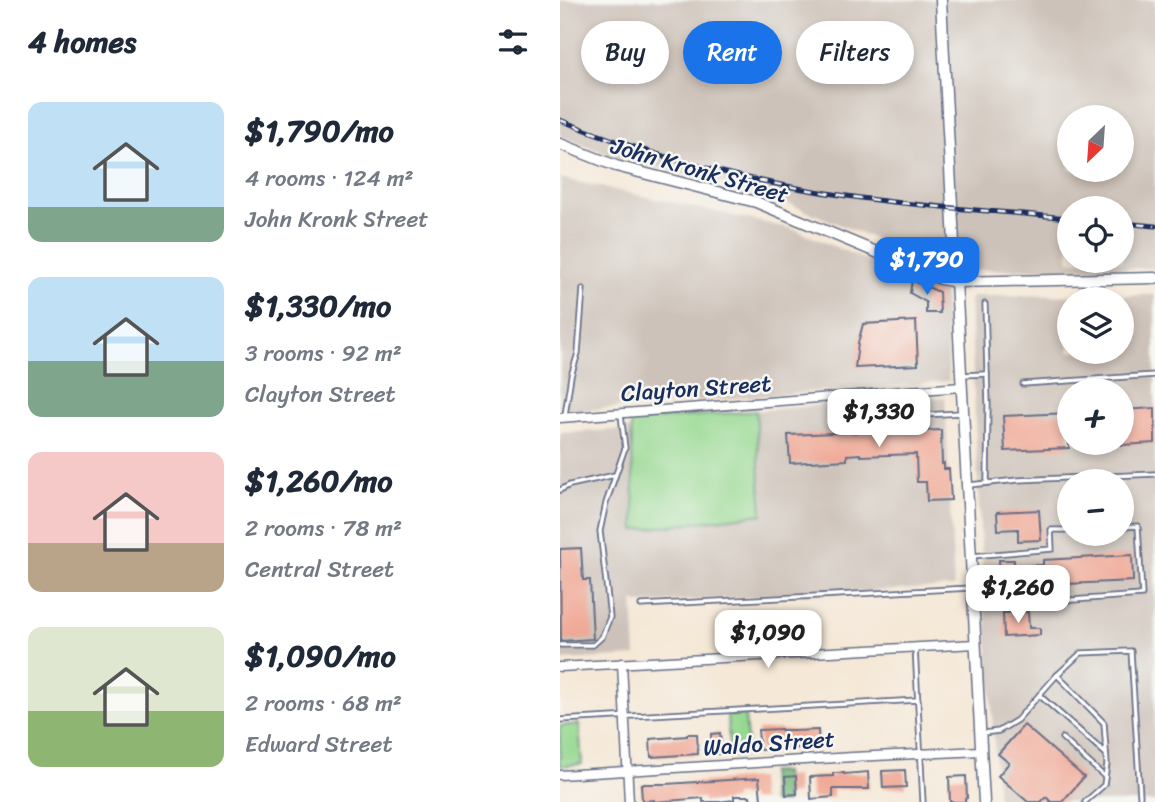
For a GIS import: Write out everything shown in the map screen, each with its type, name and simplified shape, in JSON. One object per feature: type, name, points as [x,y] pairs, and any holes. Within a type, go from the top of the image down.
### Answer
[{"type":"street","points":[[942,0],[984,802]]},
{"type":"street","name":"John Kronk Street","points":[[560,145],[616,166],[756,202],[942,279],[956,282],[1155,278]]},
{"type":"street","name":"Clayton Street","points":[[563,418],[961,387]]},
{"type":"street","points":[[560,667],[975,644]]},
{"type":"street","points":[[622,663],[629,802]]},
{"type":"street","name":"Waldo Street","points":[[560,775],[981,751]]},
{"type":"lane","points":[[563,418],[578,353],[583,289]]},
{"type":"lane","points":[[985,304],[987,483]]},
{"type":"lane","points":[[961,375],[987,374]]},
{"type":"lane","points":[[1024,384],[1155,375]]},
{"type":"lane","points":[[560,645],[593,645],[602,637],[610,617],[600,531],[606,503],[625,448],[620,413]]},
{"type":"lane","points":[[886,417],[963,413]]},
{"type":"lane","points":[[967,485],[1155,474]]},
{"type":"lane","points":[[560,490],[570,485],[615,475]]},
{"type":"lane","points":[[973,607],[1142,595],[1138,526],[1134,526]]},
{"type":"lane","points":[[971,556],[1052,549],[1051,530],[1057,530]]},
{"type":"lane","points":[[641,605],[972,588]]},
{"type":"lane","points":[[915,647],[923,802]]},
{"type":"lane","points":[[980,733],[999,731],[1017,720],[1057,675],[1081,653],[1131,651],[1140,796]]},
{"type":"lane","points":[[1057,675],[1104,723],[1107,764],[1104,785],[1085,802]]},
{"type":"lane","points":[[1039,695],[1106,754]]},
{"type":"lane","points":[[560,720],[918,700]]},
{"type":"lane","points":[[1062,738],[1105,777]]},
{"type":"shaded area","points":[[560,0],[1155,0],[1155,268],[1134,268],[1134,196],[1057,196],[1057,269],[966,270],[941,266],[762,193],[615,157],[560,136]]},
{"type":"shaded area","points":[[560,178],[793,229],[944,293],[949,381],[560,412]]},
{"type":"shaded area","points":[[1134,295],[1155,295],[1155,802],[998,802],[979,511],[970,301],[973,296],[1057,296],[1057,364],[1134,364]]},
{"type":"shaded area","points":[[945,397],[954,587],[638,603],[633,601],[636,656],[560,660],[560,433],[631,429],[636,530],[762,514],[756,411]]},
{"type":"green space","points":[[756,411],[762,514],[635,530],[631,421]]},
{"type":"green space","points":[[745,714],[748,755],[730,756],[727,716]]},
{"type":"green space","points":[[579,724],[582,764],[560,766],[560,726]]},
{"type":"green space","points":[[770,772],[784,772],[786,802],[772,802]]},
{"type":"building","points":[[912,280],[939,292],[940,313],[926,313],[926,302],[910,293]]},
{"type":"building","points":[[916,321],[918,365],[855,368],[863,324]]},
{"type":"building","points":[[877,401],[878,431],[941,430],[942,464],[944,463],[944,469],[949,469],[951,500],[927,501],[926,482],[917,482],[916,454],[860,454],[847,455],[847,460],[790,463],[788,435],[858,432],[857,402]]},
{"type":"building","points":[[1155,408],[1155,443],[1134,444],[1134,409]]},
{"type":"building","points":[[1057,414],[1057,449],[1005,451],[1003,416]]},
{"type":"building","points":[[1039,510],[1041,540],[1018,541],[1018,529],[998,530],[997,512]]},
{"type":"building","points":[[581,548],[583,580],[590,580],[593,639],[561,641],[560,549]]},
{"type":"building","points":[[1132,555],[1133,581],[1000,589],[999,560],[1014,560],[1014,566],[1043,565],[1043,560]]},
{"type":"building","points":[[1028,612],[1029,628],[1040,628],[1040,635],[1004,637],[1003,613]]},
{"type":"building","points":[[1024,725],[1084,777],[1062,802],[1051,802],[1046,797],[1041,802],[1028,802],[998,776],[1009,763],[998,754]]},
{"type":"building","points":[[758,730],[818,730],[819,747],[760,750]]},
{"type":"building","points":[[720,733],[722,754],[712,754],[711,734]]},
{"type":"building","points":[[697,734],[698,754],[651,757],[650,739]]},
{"type":"building","points":[[905,770],[906,787],[883,788],[882,771]]},
{"type":"building","points":[[868,772],[869,789],[833,789],[833,797],[811,799],[810,777]]},
{"type":"building","points":[[796,776],[797,794],[786,795],[785,777]]},
{"type":"building","points":[[966,776],[965,802],[950,802],[949,777]]},
{"type":"building","points":[[759,778],[761,800],[751,800],[750,796],[734,796],[734,800],[718,802],[703,802],[703,798],[642,801],[641,784]]},
{"type":"railway","points":[[560,120],[630,146],[737,176],[847,196],[1057,217]]},
{"type":"railway","points":[[1134,224],[1155,226]]}]
